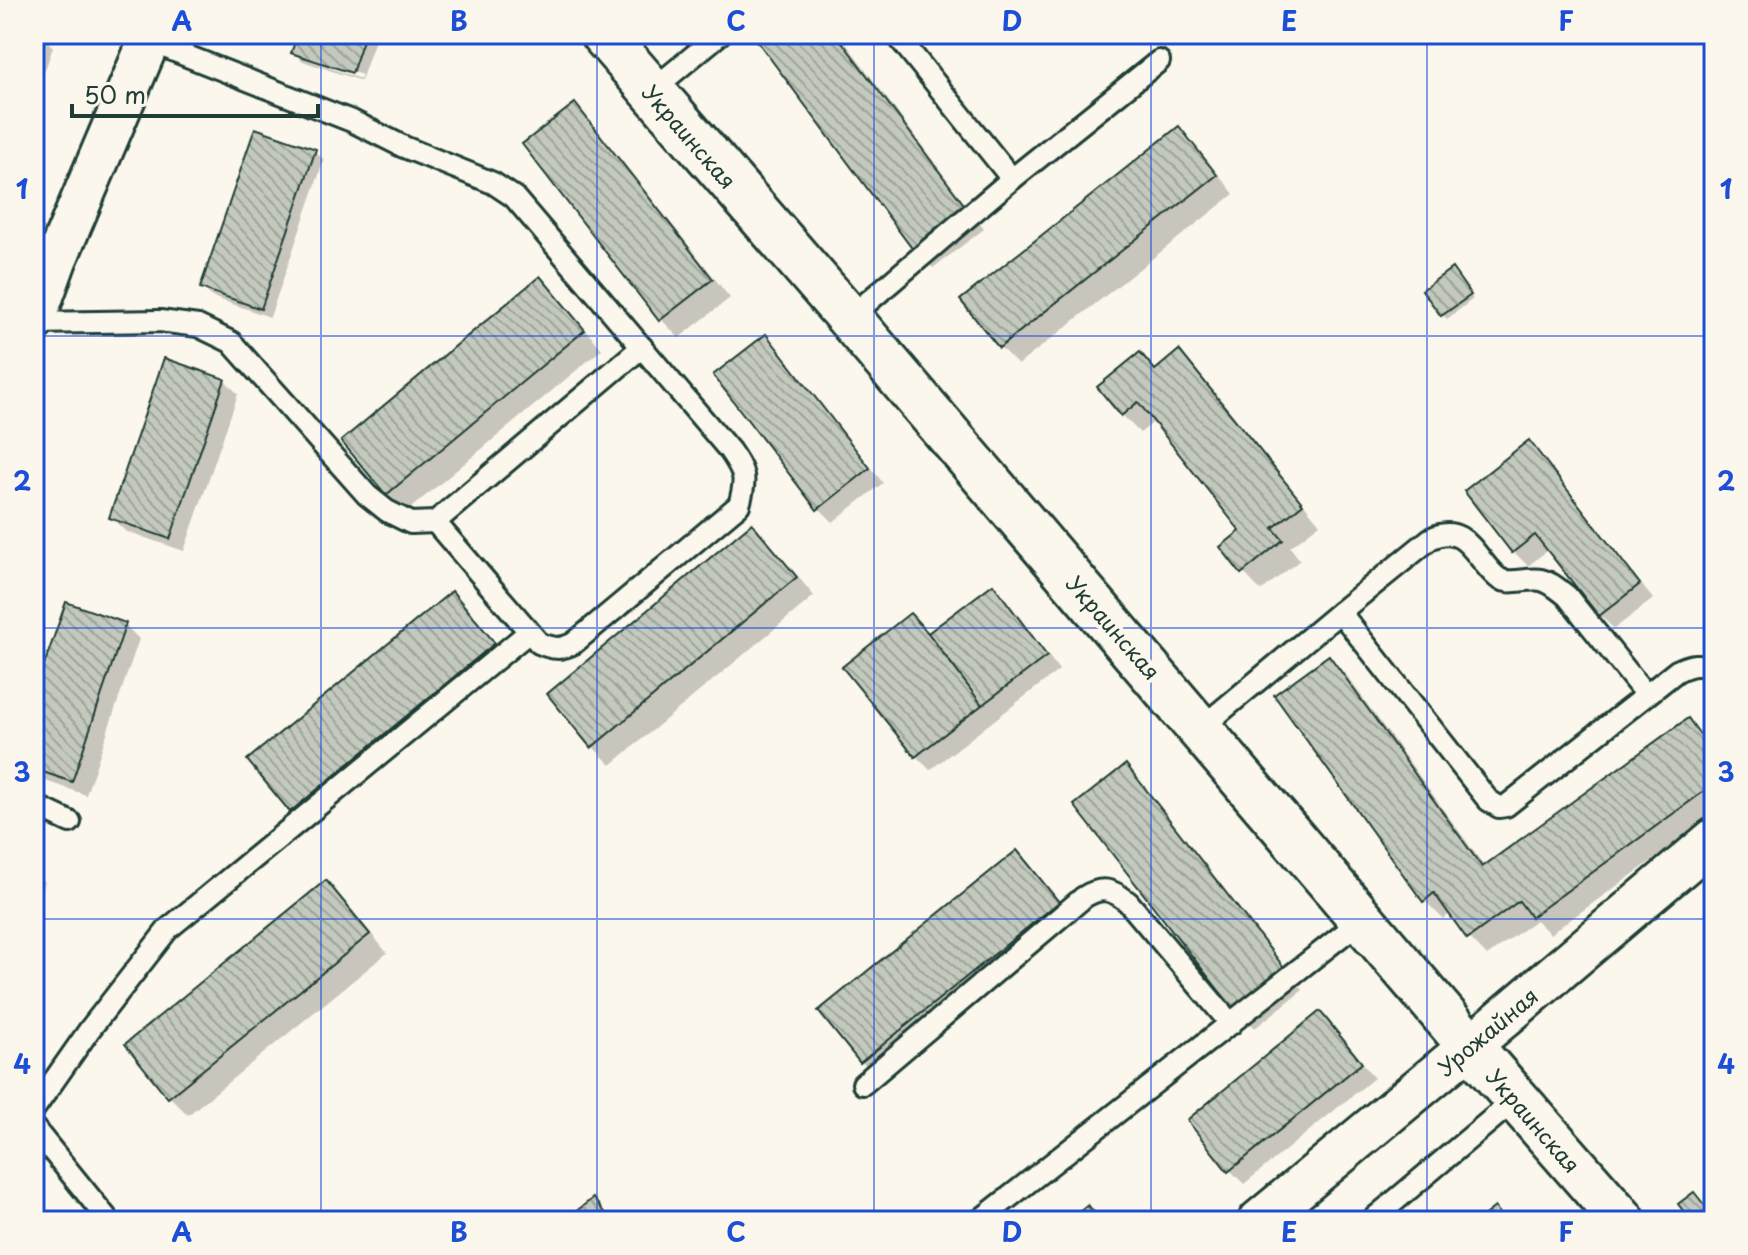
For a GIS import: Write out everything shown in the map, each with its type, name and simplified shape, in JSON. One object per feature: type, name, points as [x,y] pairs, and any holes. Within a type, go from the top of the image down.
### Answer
[{"type":"street","name":"Украинская","points":[[603,34],[1623,1221]]},
{"type":"street","points":[[34,322],[45,254],[151,37]]},
{"type":"street","name":"Урожайная","points":[[1259,1221],[1714,839]]},
{"type":"lane","points":[[651,91],[720,34]]},
{"type":"lane","points":[[896,34],[1012,179]]},
{"type":"lane","points":[[151,37],[493,183],[514,197],[730,451],[741,468],[745,485],[739,505],[574,643],[564,648],[552,649],[539,643],[435,522]]},
{"type":"lane","points":[[849,318],[1012,179],[1159,61]]},
{"type":"lane","points":[[34,322],[160,321],[198,326],[231,342],[367,495],[387,511],[411,523],[435,522],[642,347]]},
{"type":"lane","points":[[1201,728],[1430,539],[1449,534],[1468,543],[1499,578],[1508,582],[1543,580],[1555,586],[1567,596],[1646,695]]},
{"type":"lane","points":[[1340,612],[1488,800],[1499,807],[1512,803],[1677,671],[1702,664],[1714,668]]},
{"type":"lane","points":[[34,1109],[90,1029],[168,929],[529,632]]},
{"type":"lane","points":[[34,805],[70,822]]},
{"type":"lane","points":[[863,1084],[1094,891],[1117,893],[1128,902],[1231,1024]]},
{"type":"lane","points":[[979,1221],[1363,919]]},
{"type":"lane","points":[[1371,1221],[1516,1099]]},
{"type":"lane","points":[[34,1128],[109,1221]]},
{"type":"building","points":[[34,34],[45,36],[34,67]]},
{"type":"building","points":[[298,34],[365,34],[352,73],[291,53]]},
{"type":"building","points":[[752,34],[836,34],[968,210],[914,251]]},
{"type":"building","points":[[575,103],[713,279],[659,321],[522,144]]},
{"type":"building","points":[[1179,126],[1217,175],[999,348],[960,300]]},
{"type":"building","points":[[255,128],[316,149],[261,309],[200,288]]},
{"type":"building","points":[[1452,268],[1471,295],[1441,316],[1422,290]]},
{"type":"building","points":[[540,276],[585,330],[386,495],[341,441]]},
{"type":"building","points":[[766,334],[870,468],[817,510],[713,375]]},
{"type":"building","points":[[1179,350],[1303,504],[1273,528],[1283,540],[1241,574],[1220,547],[1240,531],[1138,402],[1121,416],[1097,387],[1140,352],[1155,370]]},
{"type":"building","points":[[164,358],[225,379],[170,539],[109,518]]},
{"type":"building","points":[[1529,440],[1640,584],[1599,616],[1535,535],[1512,553],[1464,491]]},
{"type":"building","points":[[752,523],[797,577],[591,748],[547,694]]},
{"type":"building","points":[[993,584],[1047,656],[982,705],[928,633]]},
{"type":"building","points":[[452,591],[495,643],[290,812],[247,760]]},
{"type":"building","points":[[66,602],[126,623],[72,782],[34,769],[34,694]]},
{"type":"building","points":[[910,613],[982,705],[915,757],[842,667]]},
{"type":"building","points":[[1329,655],[1482,867],[1688,718],[1714,754],[1714,784],[1531,917],[1519,901],[1467,939],[1434,893],[1423,902],[1274,695]]},
{"type":"building","points":[[1126,764],[1286,970],[1235,1011],[1074,805]]},
{"type":"building","points":[[1017,850],[1059,902],[860,1063],[818,1011]]},
{"type":"building","points":[[326,880],[370,934],[168,1098],[125,1044]]},
{"type":"building","points":[[1320,1011],[1362,1063],[1228,1172],[1187,1120]]},
{"type":"building","points":[[1694,1192],[1714,1221],[1691,1221],[1678,1204]]},
{"type":"building","points":[[593,1198],[611,1221],[564,1221]]},
{"type":"building","points":[[1088,1205],[1101,1221],[1068,1221]]},
{"type":"building","points":[[1495,1207],[1505,1221],[1477,1221]]}]
